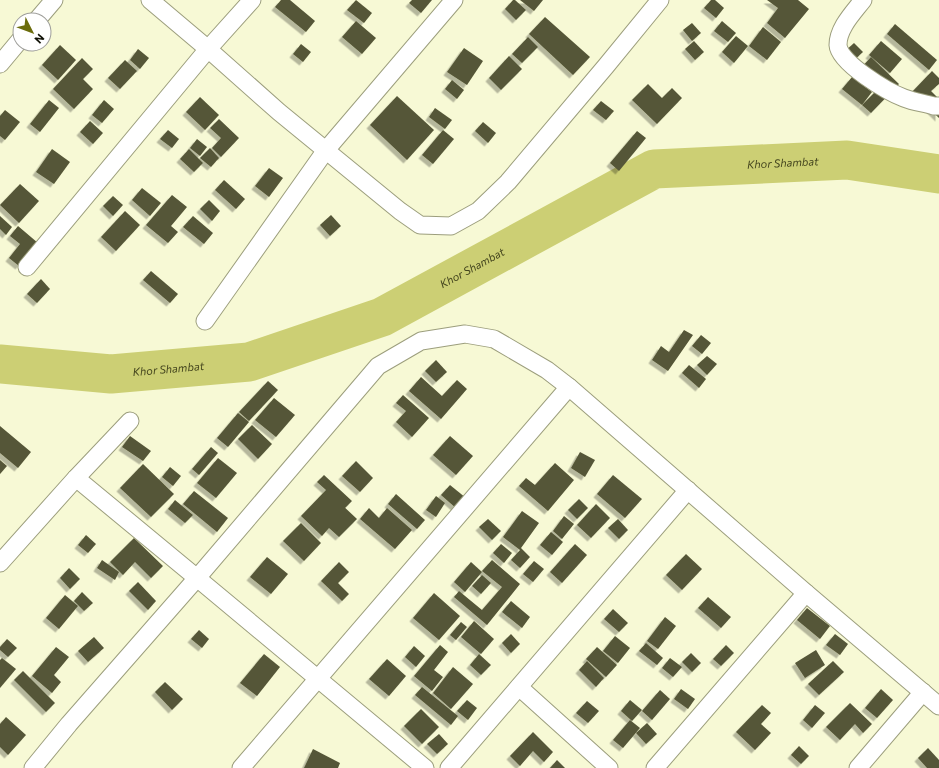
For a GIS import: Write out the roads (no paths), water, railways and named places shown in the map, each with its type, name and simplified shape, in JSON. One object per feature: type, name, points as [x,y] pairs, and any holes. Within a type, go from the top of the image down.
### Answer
[{"type":"street","points":[[44,12],[54,0]]},
{"type":"street","points":[[150,0],[279,112],[400,211],[420,225],[450,226],[478,211],[508,182],[660,0]]},
{"type":"street","points":[[27,268],[208,49],[252,0]]},
{"type":"street","points":[[205,321],[326,150],[454,0]]},
{"type":"street","points":[[863,0],[840,33],[838,46],[841,55],[874,83],[903,98],[939,106]]},
{"type":"street","points":[[0,64],[12,50]]},
{"type":"street","points":[[33,768],[69,724],[197,578],[378,366],[421,341],[465,334],[494,339],[547,370],[569,387],[806,593],[939,706]]},
{"type":"street","points":[[241,768],[569,387]]},
{"type":"street","points":[[0,563],[76,478],[130,421]]},
{"type":"street","points":[[76,478],[425,768]]},
{"type":"street","points":[[449,768],[688,490]]},
{"type":"street","points":[[655,768],[806,593]]},
{"type":"street","points":[[519,687],[609,768]]},
{"type":"street","points":[[858,768],[923,692]]},
{"type":"waterway","name":"Khor Shambat","points":[[0,364],[111,374],[249,362],[382,317],[654,169],[847,160],[939,174]]}]
